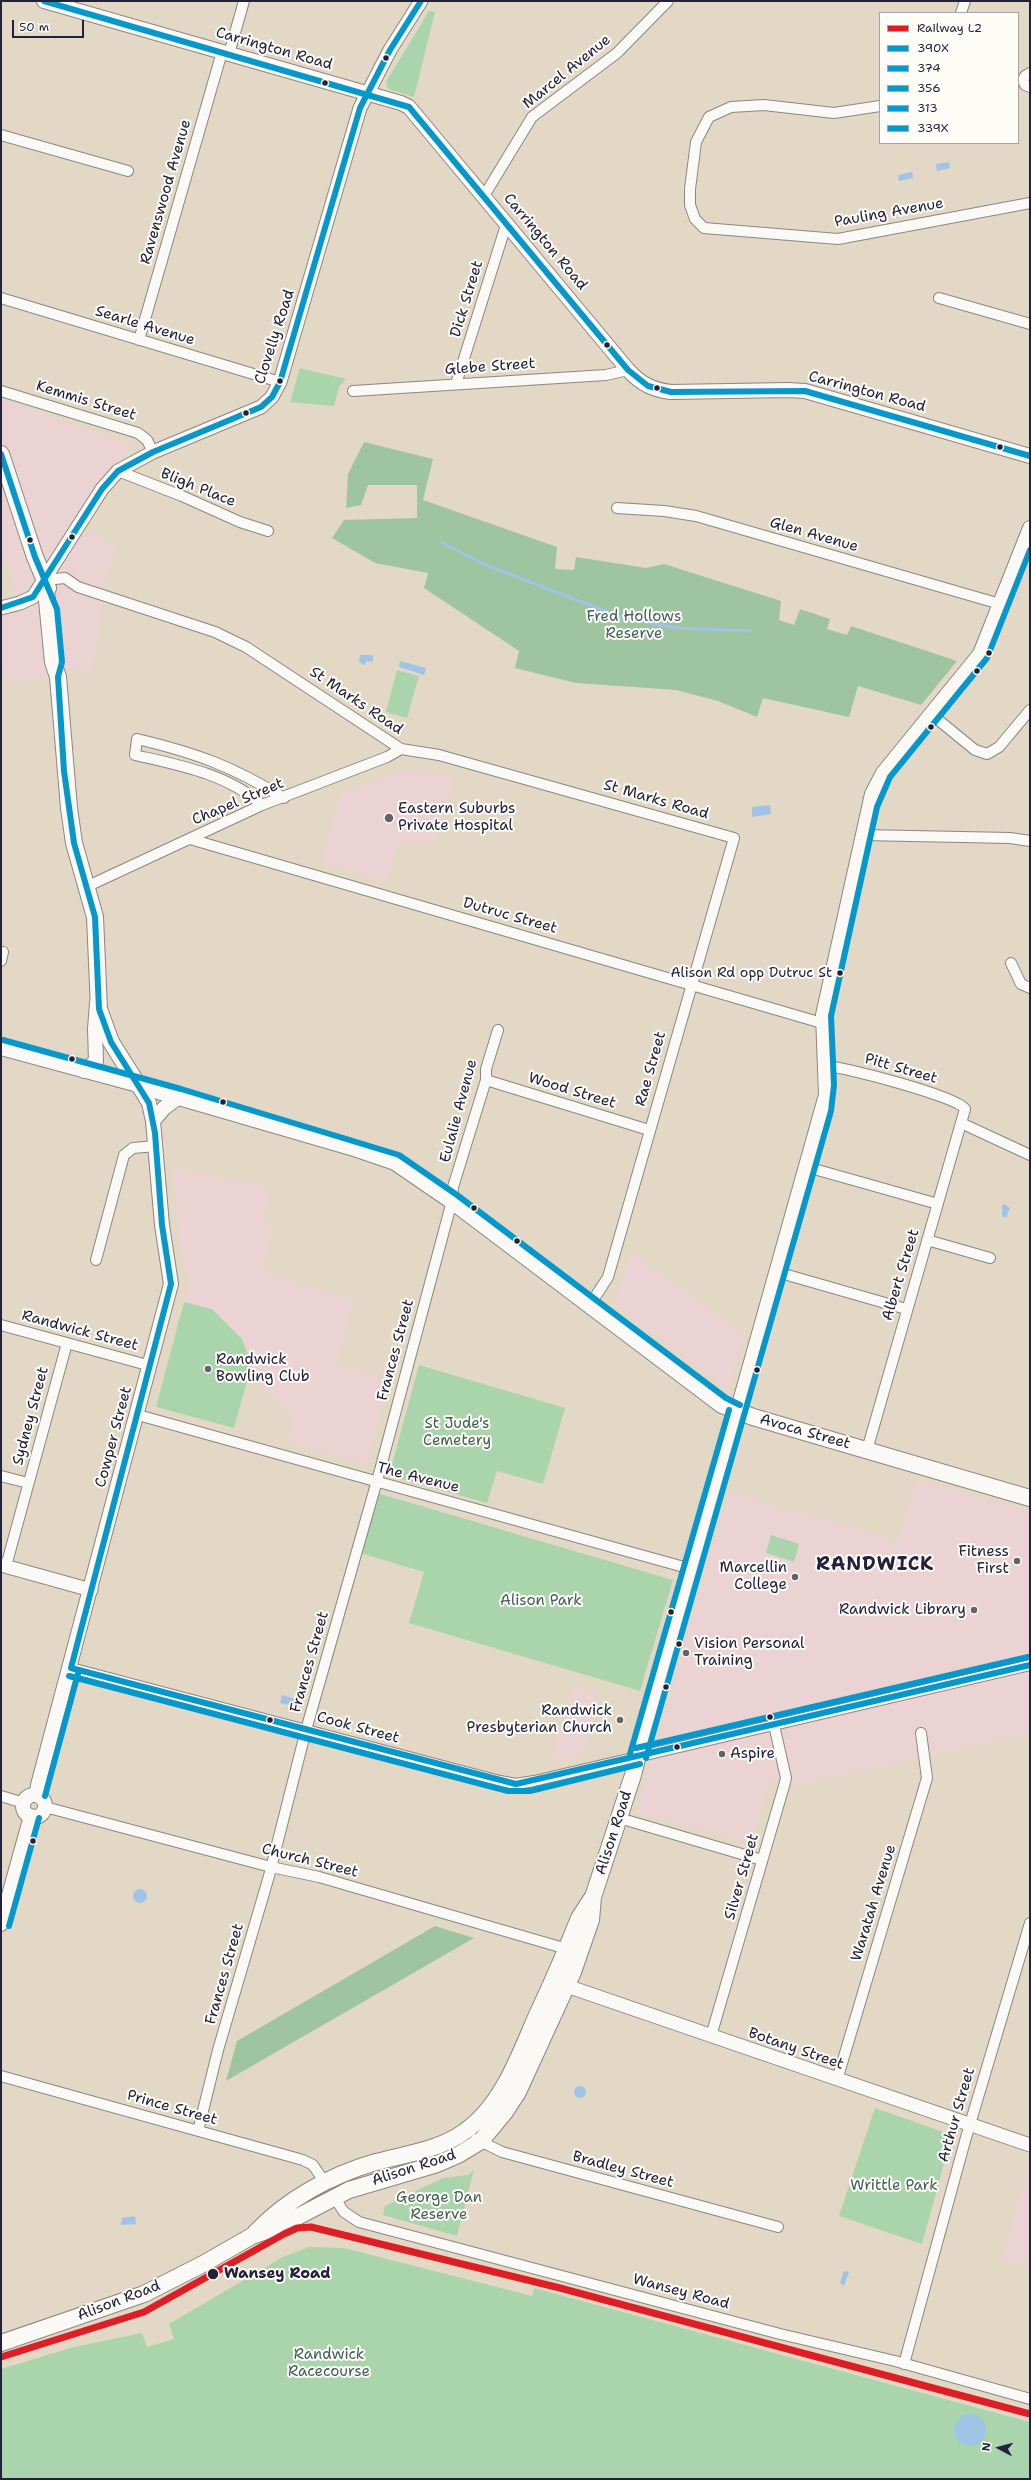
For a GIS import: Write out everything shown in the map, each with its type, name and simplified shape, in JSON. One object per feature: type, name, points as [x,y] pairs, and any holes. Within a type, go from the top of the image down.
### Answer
[{"type":"main road","name":"Carrington Road","points":[[44,1],[367,93],[409,107],[628,370],[645,385],[662,391],[788,390],[811,392],[1030,456]]},
{"type":"main road","points":[[1,454],[45,580],[53,662],[58,677],[69,808],[74,843],[88,886],[95,917],[99,1009],[105,1030],[138,1085]]},
{"type":"main road","name":"Alison Road","points":[[252,2236],[271,2216],[300,2196],[325,2183],[376,2162],[442,2144],[464,2132],[478,2121],[496,2098],[514,2066],[560,1984],[591,1920],[593,1897],[638,1756],[643,1734],[807,1167],[826,1095],[822,1023],[869,804],[878,782],[931,714],[976,661],[987,640],[1030,528]]},
{"type":"main road","points":[[84,1071],[96,1060],[94,1029],[98,991]]},
{"type":"main road","name":"Avoca Street","points":[[1,1048],[138,1085],[388,1159],[412,1172],[452,1201],[722,1405],[737,1412],[1030,1498]]},
{"type":"main road","name":"Cowper Street","points":[[41,1801],[38,1785],[71,1668],[151,1366],[171,1284],[162,1225],[153,1121],[149,1103],[138,1085]]},
{"type":"main road","points":[[153,1121],[164,1108],[179,1097]]},
{"type":"main road","points":[[29,1796],[41,1801],[40,1815],[31,1816],[26,1812],[24,1803],[29,1796]]},
{"type":"main road","points":[[1,1924],[31,1816]]},
{"type":"main road","name":"Alison Road","points":[[1,2343],[144,2294],[203,2264],[252,2236],[278,2227],[353,2188],[437,2164],[458,2155],[481,2141],[505,2112],[518,2092],[560,1984],[567,1948],[579,1918],[593,1897]]},
{"type":"main road","points":[[325,2183],[334,2197]]},
{"type":"street","name":"Ravenswood Avenue","points":[[139,340],[226,53],[244,1]]},
{"type":"street","name":"Clovelly Road","points":[[1,608],[20,603],[33,597],[102,489],[118,471],[153,452],[261,407],[272,397],[280,382],[356,118],[367,93],[420,1]]},
{"type":"street","name":"Marcel Avenue","points":[[484,196],[532,117],[617,53],[668,1]]},
{"type":"street","points":[[961,12],[965,1]]},
{"type":"street","points":[[1030,73],[1025,76],[1023,80],[1025,85],[1030,87]]},
{"type":"street","name":"Pauling Avenue","points":[[879,106],[834,113],[764,105],[731,107],[709,117],[696,142],[690,189],[690,205],[695,219],[704,228],[838,239],[1030,203]]},
{"type":"street","points":[[1,135],[128,172]]},
{"type":"street","name":"Dick Street","points":[[456,384],[506,222]]},
{"type":"street","name":"Searle Avenue","points":[[1,298],[280,382]]},
{"type":"street","points":[[939,298],[1030,324]]},
{"type":"street","name":"Glebe Street","points":[[353,391],[606,375],[628,370]]},
{"type":"street","name":"Kemmis Street","points":[[1,392],[138,433],[149,442],[153,452]]},
{"type":"street","name":"Bligh Place","points":[[118,471],[182,496],[240,522],[268,531]]},
{"type":"street","name":"Glen Avenue","points":[[617,508],[664,511],[696,516],[1000,604]]},
{"type":"street","name":"St Marks Road","points":[[45,580],[65,578],[78,586],[215,632],[246,646],[401,749],[439,755],[734,838]]},
{"type":"street","points":[[931,714],[975,750],[988,754],[999,747],[1030,710]]},
{"type":"street","points":[[262,805],[253,797],[224,780],[187,767],[135,755],[137,739],[208,758],[253,779],[284,798]]},
{"type":"street","name":"Chapel Street","points":[[88,886],[262,805],[284,798],[387,757],[401,749]]},
{"type":"street","points":[[862,835],[1010,838],[1030,841]]},
{"type":"street","name":"Rae Street","points":[[590,1305],[608,1277],[734,838]]},
{"type":"street","name":"Dutruc Street","points":[[190,839],[822,1023]]},
{"type":"street","points":[[1011,963],[1021,984],[1030,988]]},
{"type":"street","name":"Eulalie Avenue","points":[[452,1201],[453,1187],[486,1080],[486,1069],[498,1030]]},
{"type":"street","name":"Pitt Street","points":[[825,1066],[847,1068],[940,1096],[960,1103],[965,1109]]},
{"type":"street","name":"Wood Street","points":[[486,1080],[649,1130]]},
{"type":"street","name":"Albert Street","points":[[867,1450],[906,1309],[965,1109]]},
{"type":"street","points":[[961,1123],[1030,1155]]},
{"type":"street","points":[[96,1260],[124,1156],[133,1148],[156,1146]]},
{"type":"street","points":[[807,1167],[938,1204]]},
{"type":"street","name":"Frances Street","points":[[198,2131],[215,2061],[271,1867],[306,1730],[376,1481],[452,1201]]},
{"type":"street","points":[[927,1240],[990,1258]]},
{"type":"street","points":[[777,1272],[906,1309]]},
{"type":"street","name":"Randwick Street","points":[[1,1325],[151,1366]]},
{"type":"street","name":"Sydney Street","points":[[3,1566],[67,1343]]},
{"type":"street","name":"The Avenue","points":[[138,1415],[320,1468],[376,1481],[691,1569]]},
{"type":"street","points":[[1,1476],[28,1483]]},
{"type":"street","points":[[3,1566],[91,1590]]},
{"type":"street","name":"Cook Street","points":[[71,1668],[509,1783],[528,1783],[1030,1665]]},
{"type":"street","name":"Silver Street","points":[[711,2036],[786,1778],[774,1725]]},
{"type":"street","name":"Waratah Avenue","points":[[837,2080],[927,1778],[922,1733]]},
{"type":"street","points":[[1,1796],[24,1803]]},
{"type":"street","name":"Church Street","points":[[41,1801],[271,1867],[319,1877],[567,1948]]},
{"type":"street","points":[[619,1818],[762,1860]]},
{"type":"street","name":"Arthur Street","points":[[904,2364],[970,2125],[1030,1923]]},
{"type":"street","name":"Botany Street","points":[[560,1984],[1030,2145]]},
{"type":"street","name":"Prince Street","points":[[1,2076],[305,2161],[314,2167],[325,2183]]},
{"type":"street","name":"Bradley Street","points":[[464,2132],[502,2152],[778,2227]]},
{"type":"street","name":"Wansey Road","points":[[334,2197],[344,2212],[356,2221],[780,2334],[904,2364],[1030,2399]]},
{"type":"shaded area","points":[[1,399],[132,445],[67,526],[116,544],[105,583],[92,674],[73,668],[44,678],[5,682],[1,642],[1,612],[17,596],[1,547]]},
{"type":"shaded area","name":"Eastern Suburbs Private Hospital","points":[[401,772],[434,772],[454,778],[436,841],[398,843],[386,882],[322,863],[341,794]]},
{"type":"shaded area","points":[[173,1167],[233,1182],[239,1180],[270,1188],[263,1216],[272,1229],[261,1271],[353,1300],[336,1365],[390,1379],[366,1464],[288,1442],[294,1417],[249,1374],[252,1364],[212,1309],[184,1302],[189,1283],[179,1243]]},
{"type":"shaded area","points":[[631,1252],[744,1335],[728,1391],[615,1305]]},
{"type":"shaded area","points":[[917,1480],[1030,1511],[1030,1733],[794,1786],[770,1779],[751,1843],[637,1812],[729,1492],[897,1541],[883,1591]]},
{"type":"shaded area","points":[[573,1687],[599,1694],[584,1755],[551,1763]]},
{"type":"shaded area","points":[[1030,2161],[1030,2267],[1002,2260]]},
{"type":"green space","points":[[429,11],[435,12],[414,97],[388,89],[386,82]]},
{"type":"green space","points":[[300,368],[346,379],[339,387],[334,406],[290,402]]},
{"type":"green space","name":"Fred Hollows Reserve","points":[[364,442],[433,459],[423,500],[557,547],[555,569],[574,570],[576,557],[646,568],[664,564],[781,601],[779,620],[794,625],[800,609],[830,619],[827,629],[847,635],[851,626],[957,661],[921,705],[858,686],[849,717],[763,698],[757,717],[718,701],[676,690],[576,683],[515,668],[519,651],[424,588],[428,573],[375,563],[332,538],[344,520],[417,518],[417,485],[368,485],[361,505],[346,508],[348,474]]},
{"type":"green space","points":[[397,670],[419,676],[407,718],[386,712]]},
{"type":"green space","name":"Randwick Bowling Club","points":[[184,1302],[212,1309],[242,1339],[252,1364],[234,1428],[156,1407]]},
{"type":"green space","name":"St Jude's Cemetery","points":[[419,1365],[565,1408],[543,1484],[497,1471],[487,1503],[391,1476],[391,1468]]},
{"type":"green space","name":"Alison Park","points":[[377,1493],[673,1580],[640,1691],[409,1623],[424,1572],[360,1553]]},
{"type":"green space","points":[[771,1535],[799,1544],[794,1562],[766,1553]]},
{"type":"green space","points":[[435,1926],[474,1938],[226,2081],[237,2041]]},
{"type":"green space","name":"Writtle Park","points":[[875,2108],[952,2135],[922,2244],[839,2216]]},
{"type":"green space","name":"George Dan Reserve","points":[[474,2170],[457,2236],[383,2215],[385,2206],[443,2178],[468,2175]]},
{"type":"green space","name":"Randwick Racecourse","points":[[309,2247],[344,2248],[532,2296],[534,2288],[1030,2422],[1030,2479],[1,2479],[1,2369],[74,2347],[142,2333],[147,2347],[174,2339],[169,2324],[283,2257]]},
{"type":"water","points":[[949,162],[950,168],[937,171],[936,164]]},
{"type":"water","points":[[912,172],[913,178],[899,181],[898,175]]},
{"type":"water","points":[[360,655],[373,655],[373,662],[367,661],[364,665],[359,662]]},
{"type":"water","points":[[400,661],[426,668],[424,675],[399,667]]},
{"type":"water","points":[[770,805],[771,814],[752,817],[752,807]]},
{"type":"water","points":[[1004,1204],[1010,1208],[1006,1218],[1002,1216],[1002,1206]]},
{"type":"water","points":[[282,1695],[296,1699],[294,1706],[280,1703]]},
{"type":"water","points":[[140,1889],[145,1891],[147,1896],[145,1901],[140,1903],[135,1901],[133,1896],[135,1891]]},
{"type":"water","points":[[580,2086],[584,2088],[586,2092],[584,2096],[580,2098],[576,2096],[574,2092],[576,2088]]},
{"type":"water","points":[[135,2216],[136,2224],[121,2225],[122,2218]]},
{"type":"water","points":[[844,2271],[849,2272],[844,2286],[840,2283]]},
{"type":"water","points":[[967,2414],[973,2414],[982,2418],[986,2430],[982,2442],[973,2446],[967,2446],[958,2442],[954,2433],[954,2427],[958,2418]]},
{"type":"waterway","points":[[441,542],[486,565],[623,618],[677,628],[751,631]]},
{"type":"rail line","name":"L2","points":[[1,2357],[144,2312],[284,2234],[297,2228],[311,2227],[560,2288],[1030,2414]]},
{"type":"transit line","name":"313","points":[[44,1],[409,107],[628,370],[648,386],[671,392],[805,391],[1030,456]]},
{"type":"transit line","name":"339X","points":[[1,608],[33,597],[102,489],[118,471],[153,452],[261,407],[272,397],[280,382],[360,108],[390,50],[421,1]]},
{"type":"transit line","name":"390X","points":[[1,454],[35,557],[57,609],[62,662],[58,677],[64,771],[74,843],[95,917],[99,1009],[111,1042],[149,1103],[155,1133],[162,1225],[171,1284],[71,1668]]},
{"type":"transit line","name":"374","points":[[646,1758],[831,1111],[834,1085],[831,1016],[877,807],[890,777],[987,658],[1030,550]]},
{"type":"transit line","name":"356","points":[[3,1040],[181,1089],[399,1155],[457,1195],[726,1398],[740,1405]]},
{"type":"transit line","name":"356","points":[[630,1754],[729,1410]]},
{"type":"transit line","name":"356","points":[[636,1748],[1028,1657]]},
{"type":"transit line","name":"390X","points":[[71,1668],[516,1784],[1030,1665]]},
{"type":"transit line","name":"374","points":[[45,1796],[79,1670]]},
{"type":"transit line","name":"374","points":[[69,1676],[508,1791],[530,1791],[640,1764]]},
{"type":"transit line","name":"374","points":[[9,1926],[39,1818]]},
{"type":"place","name":"Eastern Suburbs Private Hospital","points":[[389,818]]},
{"type":"place","name":"Alison Rd opp Dutruc St","points":[[840,973]]},
{"type":"place","name":"Randwick Bowling Club","points":[[208,1369]]},
{"type":"place","name":"Fitness First","points":[[1017,1561]]},
{"type":"place","name":"Marcellin College","points":[[795,1577]]},
{"type":"place","name":"Randwick Library","points":[[974,1610]]},
{"type":"place","name":"Vision Personal Training","points":[[686,1653]]},
{"type":"place","name":"Randwick Presbyterian Church","points":[[620,1720]]},
{"type":"place","name":"Aspire","points":[[722,1754]]},
{"type":"place","name":"Wansey Road","points":[[213,2274]]},
{"type":"district","name":"RANDWICK","points":[[875,1565]]}]
